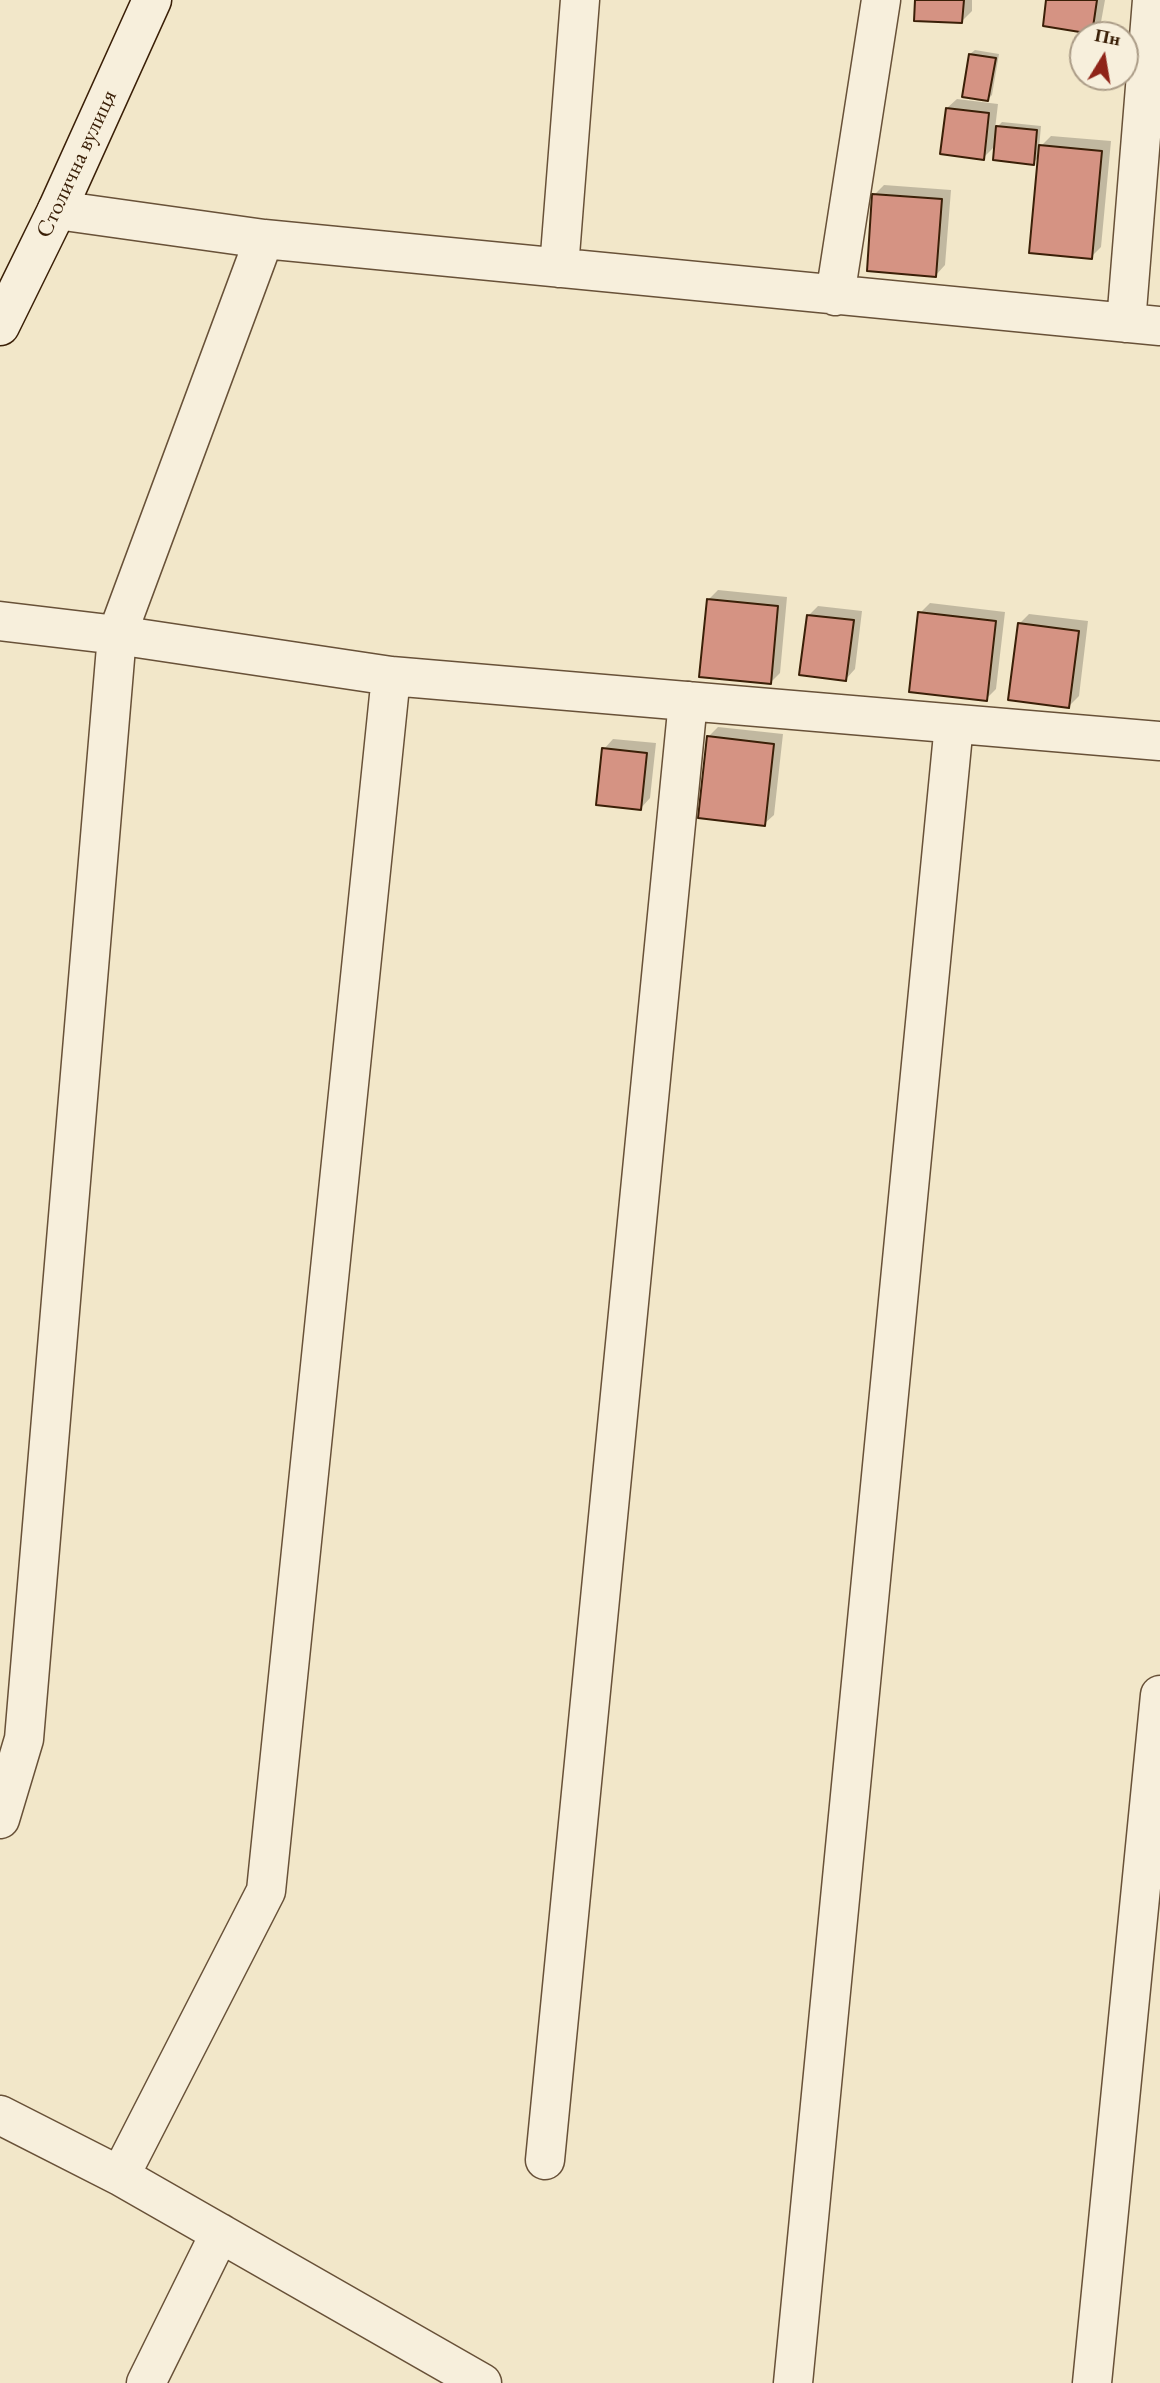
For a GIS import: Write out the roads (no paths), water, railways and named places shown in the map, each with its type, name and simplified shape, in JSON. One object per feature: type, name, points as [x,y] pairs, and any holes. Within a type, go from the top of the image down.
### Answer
[{"type":"street","name":"Столична вулиця","points":[[0,326],[57,210],[152,0]]},
{"type":"street","points":[[559,268],[580,0]]},
{"type":"street","points":[[835,296],[881,0]]},
{"type":"street","points":[[57,210],[264,239],[1143,325],[1152,0]]},
{"type":"street","points":[[0,1819],[24,1739],[117,635],[264,239]]},
{"type":"street","points":[[0,621],[117,635],[391,676],[1160,741]]},
{"type":"street","points":[[120,2176],[266,1891],[391,676]]},
{"type":"street","points":[[545,2160],[688,701]]},
{"type":"street","points":[[793,2383],[954,724]]},
{"type":"street","points":[[1092,2383],[1160,1695]]},
{"type":"street","points":[[0,2115],[120,2176],[482,2383]]},
{"type":"street","points":[[146,2383],[220,2233]]}]
